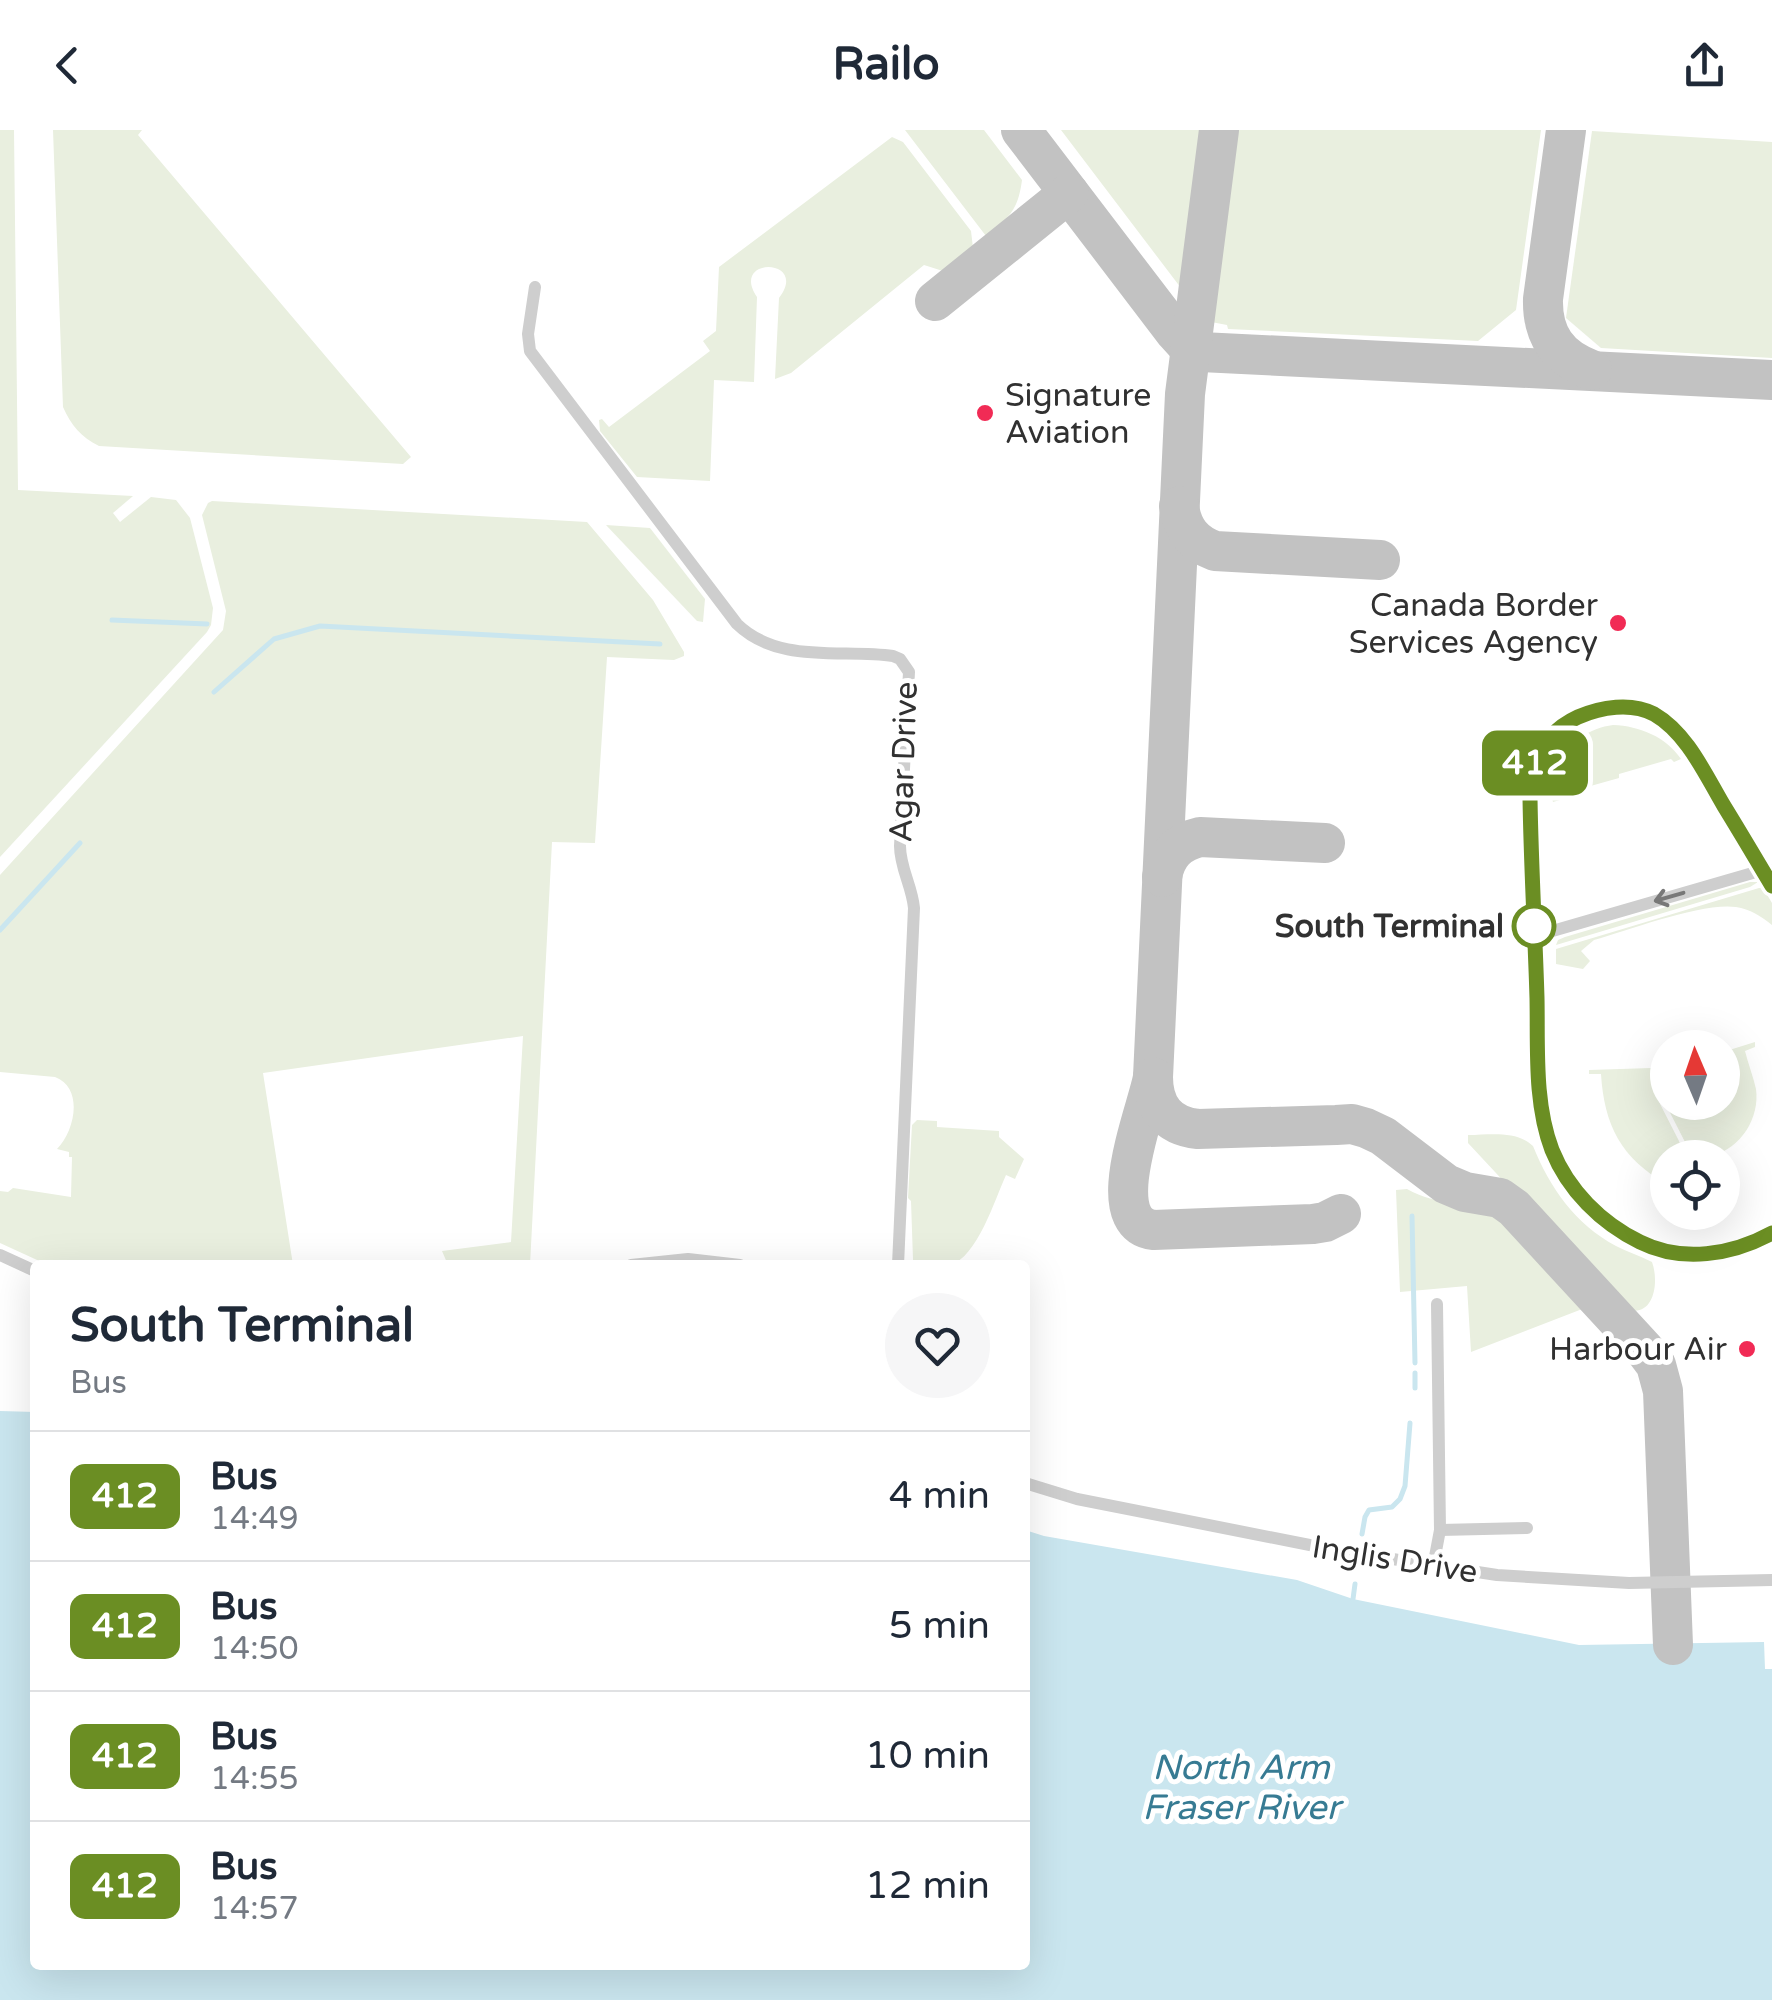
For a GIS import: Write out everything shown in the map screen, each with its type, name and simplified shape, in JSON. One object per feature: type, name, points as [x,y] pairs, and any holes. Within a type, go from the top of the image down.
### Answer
[{"type":"street","name":"Agar Drive","points":[[536,286],[528,339],[534,356],[737,624],[752,638],[777,649],[892,656],[900,659],[909,672],[900,858],[914,908],[898,1260]]},
{"type":"street","points":[[1772,886],[1767,870],[1693,753],[1650,712],[1602,709],[1582,716],[1562,726],[1538,753],[1532,774],[1530,829],[1542,1108],[1557,1162],[1596,1212],[1630,1237],[1668,1252],[1730,1250],[1772,1233]]},
{"type":"street","points":[[1535,957],[1537,944],[1549,932],[1767,870]]},
{"type":"street","points":[[0,1255],[30,1269]]},
{"type":"street","points":[[1433,1566],[1440,1530],[1436,1304]]},
{"type":"street","name":"Inglis Drive","points":[[1030,1485],[1077,1499],[1340,1551],[1497,1575],[1629,1583],[1772,1580]]},
{"type":"street","points":[[1440,1530],[1527,1528]]},
{"type":"green space","points":[[0,130],[14,130],[18,490],[133,496],[113,513],[120,522],[151,497],[176,500],[190,518],[213,608],[207,632],[0,857]]},
{"type":"green space","points":[[53,130],[142,130],[138,135],[411,457],[403,464],[99,446],[82,434],[63,407]]},
{"type":"green space","points":[[905,130],[984,130],[1022,180],[1018,199],[1001,224],[986,236]]},
{"type":"green space","points":[[1061,130],[1541,130],[1516,310],[1478,341],[1228,329],[1227,325],[1206,321]]},
{"type":"green space","points":[[1592,131],[1772,142],[1772,358],[1601,348],[1566,318]]},
{"type":"green space","points":[[892,137],[903,142],[971,231],[973,248],[946,272],[924,265],[791,373],[775,379],[779,298],[786,285],[785,275],[778,269],[760,269],[753,274],[751,284],[757,297],[754,382],[714,380],[710,481],[637,477],[600,431],[599,420],[609,427],[710,351],[703,341],[716,331],[719,267]]},
{"type":"green space","points":[[208,503],[587,522],[653,600],[684,652],[684,656],[674,660],[607,657],[595,843],[552,842],[530,1260],[446,1260],[442,1251],[511,1242],[523,1036],[263,1073],[292,1260],[37,1260],[0,1243],[0,1191],[13,1188],[71,1197],[72,1157],[57,1149],[68,1132],[74,1110],[70,1090],[55,1077],[0,1072],[0,875],[223,630],[226,611],[202,515]]},
{"type":"green space","points":[[606,525],[650,528],[705,599],[703,622],[697,621]]},
{"type":"green space","points":[[1613,725],[1651,734],[1681,759],[1619,774],[1619,778],[1587,787],[1588,792],[1553,802],[1552,774],[1565,751],[1587,733]]},
{"type":"green space","points":[[1758,882],[1556,945],[1565,937]]},
{"type":"green space","points":[[1763,888],[1772,903],[1772,925],[1741,908],[1705,909],[1594,940],[1581,951],[1590,961],[1583,969],[1556,964],[1556,949]]},
{"type":"green space","points":[[1755,1042],[1755,1047],[1745,1051],[1756,1089],[1755,1111],[1746,1130],[1739,1140],[1684,1140],[1674,1120],[1740,1120],[1740,1047]]},
{"type":"green space","points":[[1650,1068],[1650,1120],[1668,1120],[1678,1140],[1650,1140],[1650,1173],[1618,1138],[1606,1109],[1601,1074],[1589,1074],[1589,1070]]},
{"type":"green space","points":[[917,1120],[937,1121],[937,1127],[999,1131],[999,1137],[1024,1159],[1015,1179],[1006,1175],[977,1240],[960,1260],[913,1260],[908,1198],[912,1125]]},
{"type":"green space","points":[[1468,1135],[1511,1135],[1533,1146],[1547,1176],[1576,1216],[1601,1237],[1652,1262],[1654,1290],[1647,1306],[1632,1311],[1621,1307],[1468,1143]]},
{"type":"green space","points":[[1407,1189],[1442,1201],[1505,1206],[1590,1306],[1471,1352],[1467,1286],[1400,1292],[1396,1190]]},
{"type":"water","name":"North Arm Fraser River","points":[[0,1411],[30,1412],[30,1970],[1030,1970],[1030,1532],[1297,1580],[1353,1599],[1579,1645],[1764,1642],[1765,1669],[1772,1669],[1772,2000],[0,2000]]},
{"type":"waterway","points":[[112,620],[207,624]]},
{"type":"waterway","points":[[214,692],[274,639],[320,626],[660,644]]},
{"type":"waterway","points":[[0,930],[80,843]]},
{"type":"waterway","points":[[1412,1216],[1415,1363]]},
{"type":"waterway","points":[[1415,1373],[1415,1388]]},
{"type":"waterway","points":[[1362,1534],[1369,1510],[1392,1507],[1400,1499],[1405,1486],[1410,1423]]},
{"type":"waterway","points":[[1353,1599],[1355,1584]]},
{"type":"taxiway","points":[[1021,130],[1175,332],[1201,352],[1772,380]]},
{"type":"taxiway","points":[[1219,130],[1185,394],[1153,1077],[1131,1163],[1130,1208],[1138,1223],[1154,1230],[1313,1224],[1341,1214]]},
{"type":"taxiway","points":[[1566,130],[1543,312],[1554,344],[1570,359],[1592,370]]},
{"type":"taxiway","points":[[935,301],[1069,193]]},
{"type":"taxiway","points":[[1179,506],[1190,534],[1215,551],[1380,560]]},
{"type":"taxiway","points":[[1162,877],[1174,851],[1200,837],[1325,843]]},
{"type":"taxiway","points":[[1153,1077],[1159,1105],[1178,1124],[1198,1129],[1352,1124],[1383,1136],[1446,1184],[1500,1198],[1514,1208],[1644,1349],[1656,1365],[1663,1391],[1673,1645]]},
{"type":"bus line","name":"412","points":[[1772,886],[1693,753],[1650,712],[1623,707],[1582,716],[1562,726],[1538,753],[1530,798],[1539,1058],[1542,1108],[1557,1162],[1596,1212],[1630,1237],[1668,1252],[1730,1250],[1772,1233]]},
{"type":"place","name":"Signature Aviation","points":[[985,413]]},
{"type":"place","name":"Canada Border Services Agency","points":[[1618,623]]},
{"type":"place","name":"South Terminal","points":[[1534,926]]},
{"type":"place","name":"Harbour Air","points":[[1747,1349]]}]
